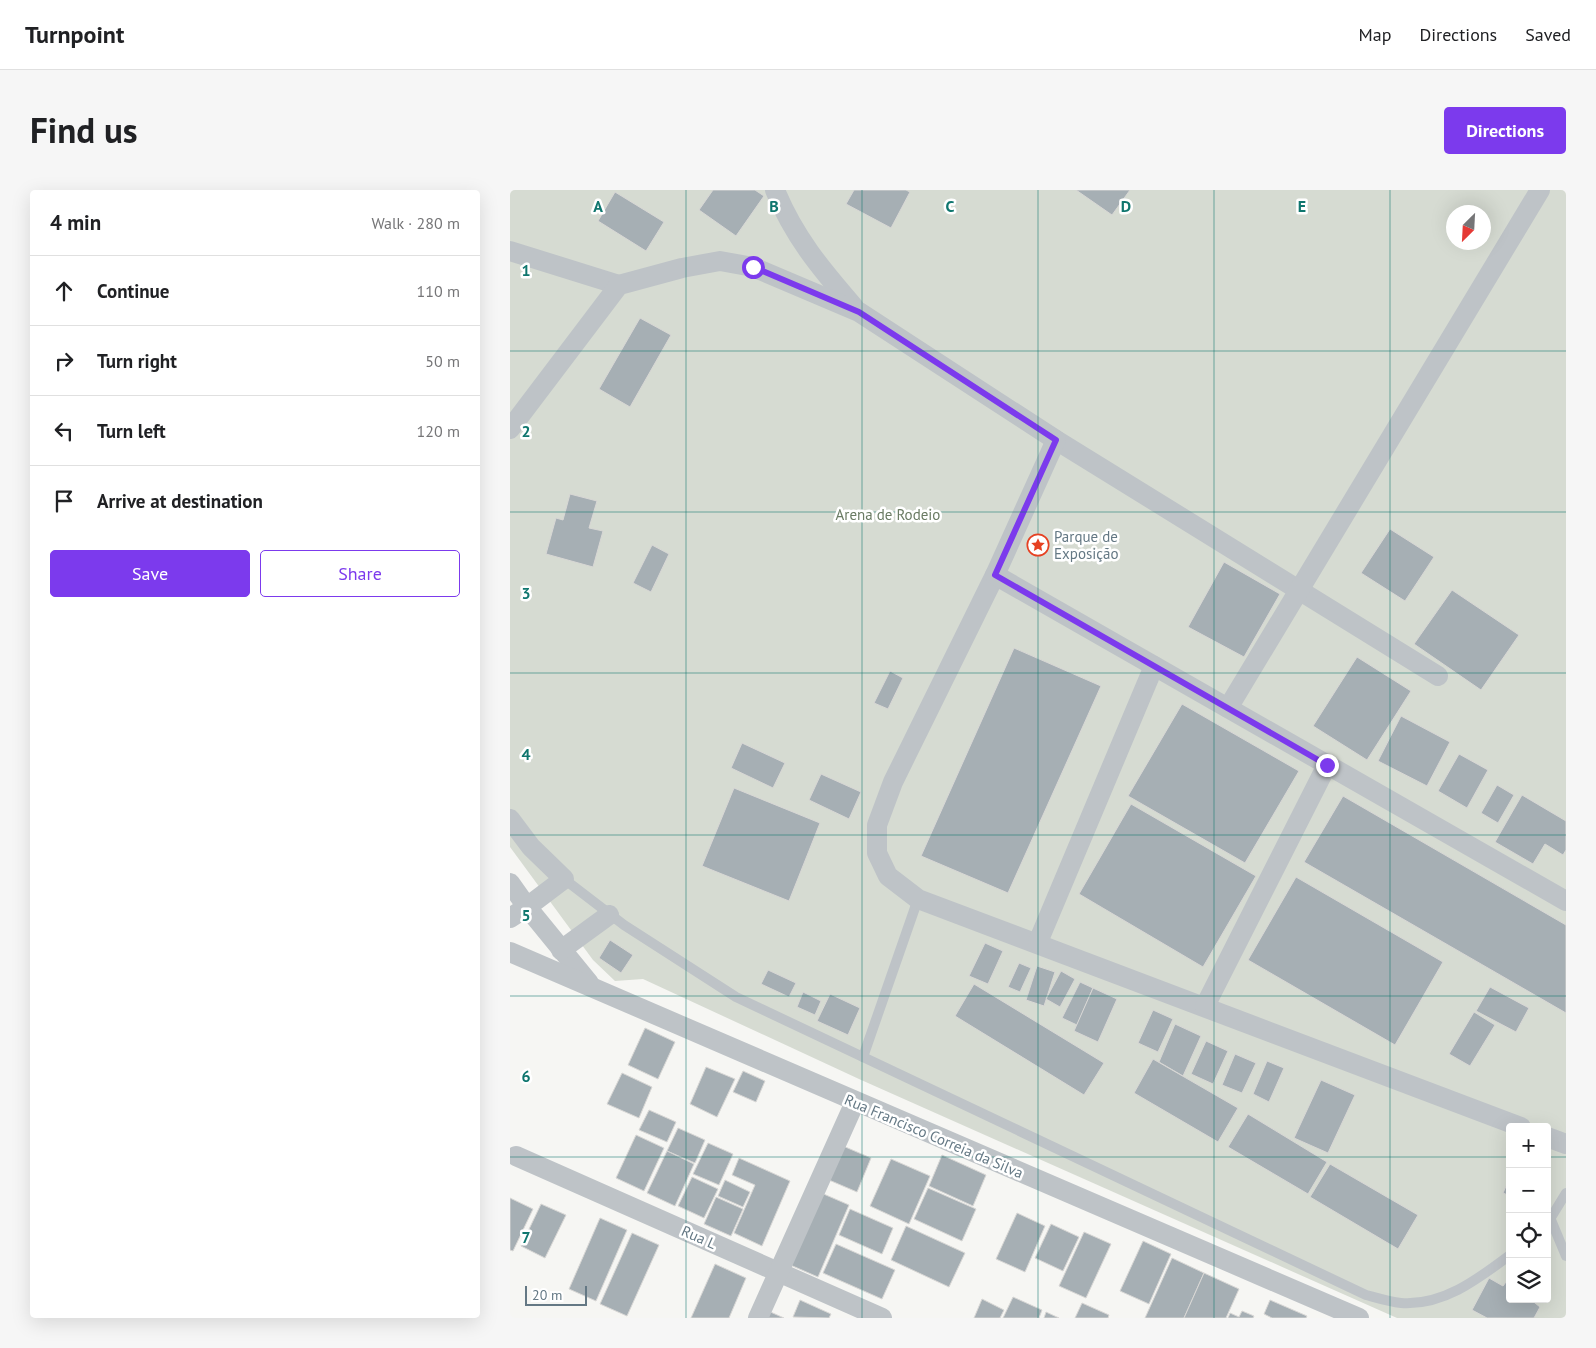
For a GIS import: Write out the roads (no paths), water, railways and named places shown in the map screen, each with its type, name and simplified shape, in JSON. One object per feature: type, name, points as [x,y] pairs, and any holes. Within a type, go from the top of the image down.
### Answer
[{"type":"street","points":[[776,190],[794,232],[825,274],[859,312]]},
{"type":"street","points":[[1228,708],[1540,190]]},
{"type":"street","points":[[510,251],[619,286],[682,268],[720,261],[753,267],[859,312],[1056,440],[1438,676]]},
{"type":"street","points":[[510,429],[619,286]]},
{"type":"street","points":[[1056,440],[995,575],[893,782],[877,825],[877,853],[888,876],[918,899],[1038,942],[1511,1123]]},
{"type":"street","points":[[995,575],[1566,901]]},
{"type":"street","points":[[1038,942],[1154,666]]},
{"type":"street","points":[[1205,1006],[1327,765]]},
{"type":"street","points":[[510,819],[531,847],[564,879],[510,918]]},
{"type":"street","points":[[510,883],[561,950],[593,987]]},
{"type":"street","points":[[561,950],[610,915]]},
{"type":"street","name":"Rua Francisco Correia da Silva","points":[[510,952],[854,1102],[1359,1318]]},
{"type":"street","points":[[758,1318],[854,1102]]},
{"type":"street","points":[[1551,1138],[1566,1144]]},
{"type":"street","name":"Rua L","points":[[516,1156],[882,1318]]},
{"type":"lane","points":[[564,879],[610,915],[676,961],[736,996],[1366,1295],[1401,1303],[1433,1300],[1469,1285],[1506,1258]]},
{"type":"lane","points":[[863,1057],[918,899]]},
{"type":"lane","points":[[1551,1219],[1566,1193]]},
{"type":"lane","points":[[1551,1226],[1566,1256]]},
{"type":"place","name":"Parque de Exposição","points":[[1038,545]]},
{"type":"park label","name":"Arena de Rodeio","points":[[888,514]]}]
